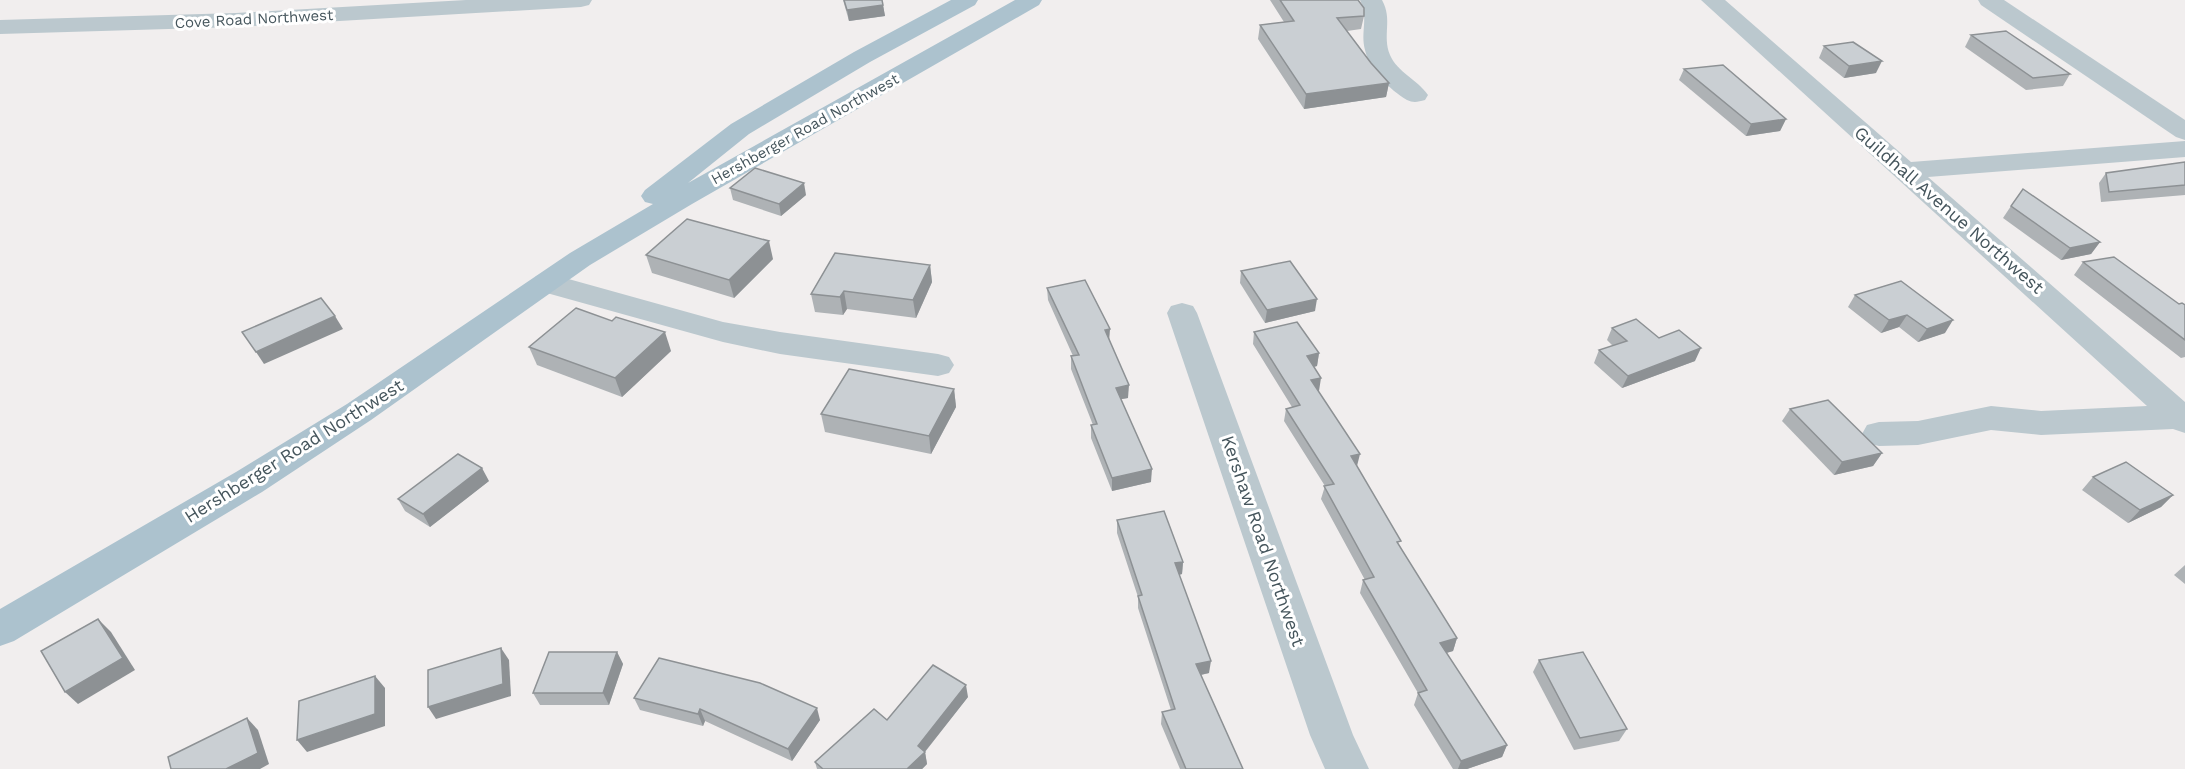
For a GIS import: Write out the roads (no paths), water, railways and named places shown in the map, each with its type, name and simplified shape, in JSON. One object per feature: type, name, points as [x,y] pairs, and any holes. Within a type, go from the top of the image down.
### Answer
[{"type":"main road","name":"Hershberger Road Northwest","points":[[0,629],[289,456],[435,362],[580,259],[682,198],[1031,0]]},
{"type":"main road","name":"Hershberger Road Northwest","points":[[580,259],[616,227],[740,129],[955,4]]},
{"type":"street","name":"Cove Road Northwest","points":[[0,27],[236,20],[580,0]]},
{"type":"street","points":[[1371,0],[1377,9],[1379,21],[1375,41],[1376,52],[1382,63],[1416,95]]},
{"type":"street","name":"Guildhall Avenue Northwest","points":[[1713,0],[2182,419]]},
{"type":"street","points":[[1989,0],[2185,132]]},
{"type":"street","points":[[1904,171],[2185,149]]},
{"type":"street","points":[[547,283],[723,332],[780,344],[938,365]]},
{"type":"street","name":"Kershaw Road Northwest","points":[[1182,313],[1332,735],[1347,769]]},
{"type":"street","points":[[1879,434],[1918,433],[1991,418],[2041,423],[2182,419]]}]
